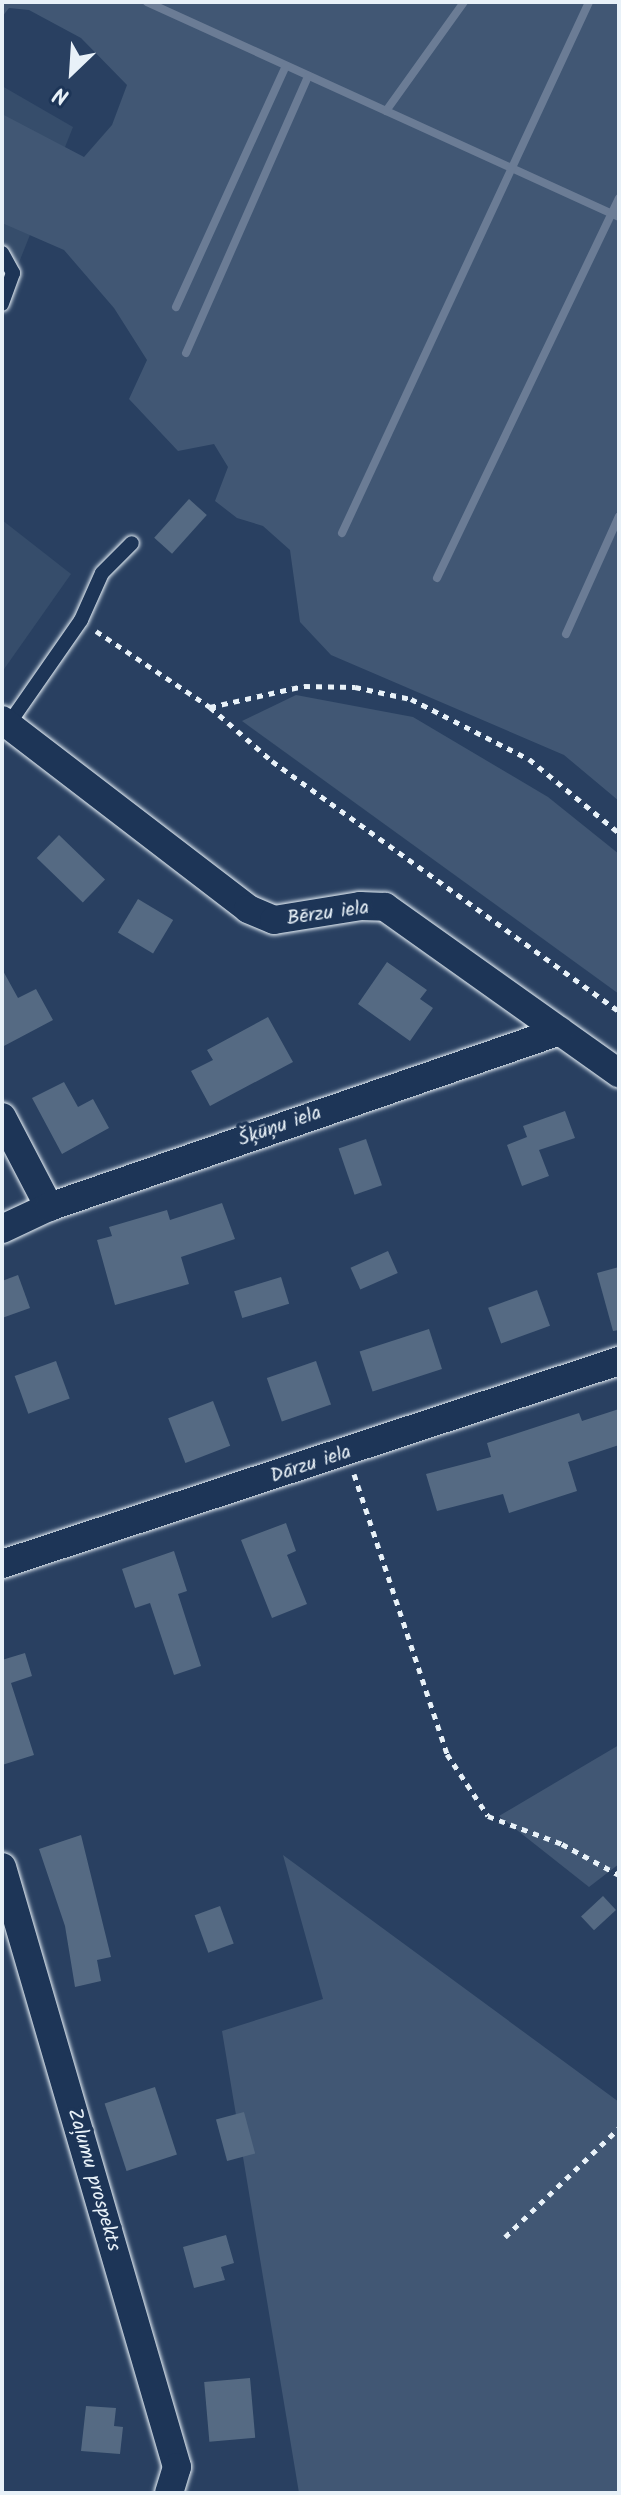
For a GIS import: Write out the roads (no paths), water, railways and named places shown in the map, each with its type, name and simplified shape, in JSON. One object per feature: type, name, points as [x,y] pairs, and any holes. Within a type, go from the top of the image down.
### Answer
[{"type":"street","name":"Bērzu iela","points":[[5,722],[248,909],[274,920],[360,906],[385,907],[619,1073]]},
{"type":"street","name":"Šķūņu iela","points":[[2,1229],[49,1207],[560,1031]]},
{"type":"street","points":[[2,1117],[49,1207]]},
{"type":"street","name":"Dārzu iela","points":[[2,1564],[347,1454],[619,1361]]},
{"type":"street","name":"Zaļumu prospekts","points":[[2,1867],[177,2467],[169,2493]]},
{"type":"lane","points":[[2,253],[13,273],[2,304]]},
{"type":"lane","points":[[5,722],[81,620],[102,573],[132,543]]},
{"type":"waterway","points":[[147,2],[619,217]]},
{"type":"waterway","points":[[386,111],[464,2]]},
{"type":"waterway","points":[[342,533],[589,2]]},
{"type":"waterway","points":[[176,307],[286,66]]},
{"type":"waterway","points":[[186,353],[308,76]]},
{"type":"waterway","points":[[437,578],[619,198]]},
{"type":"waterway","points":[[566,634],[619,516]]}]
